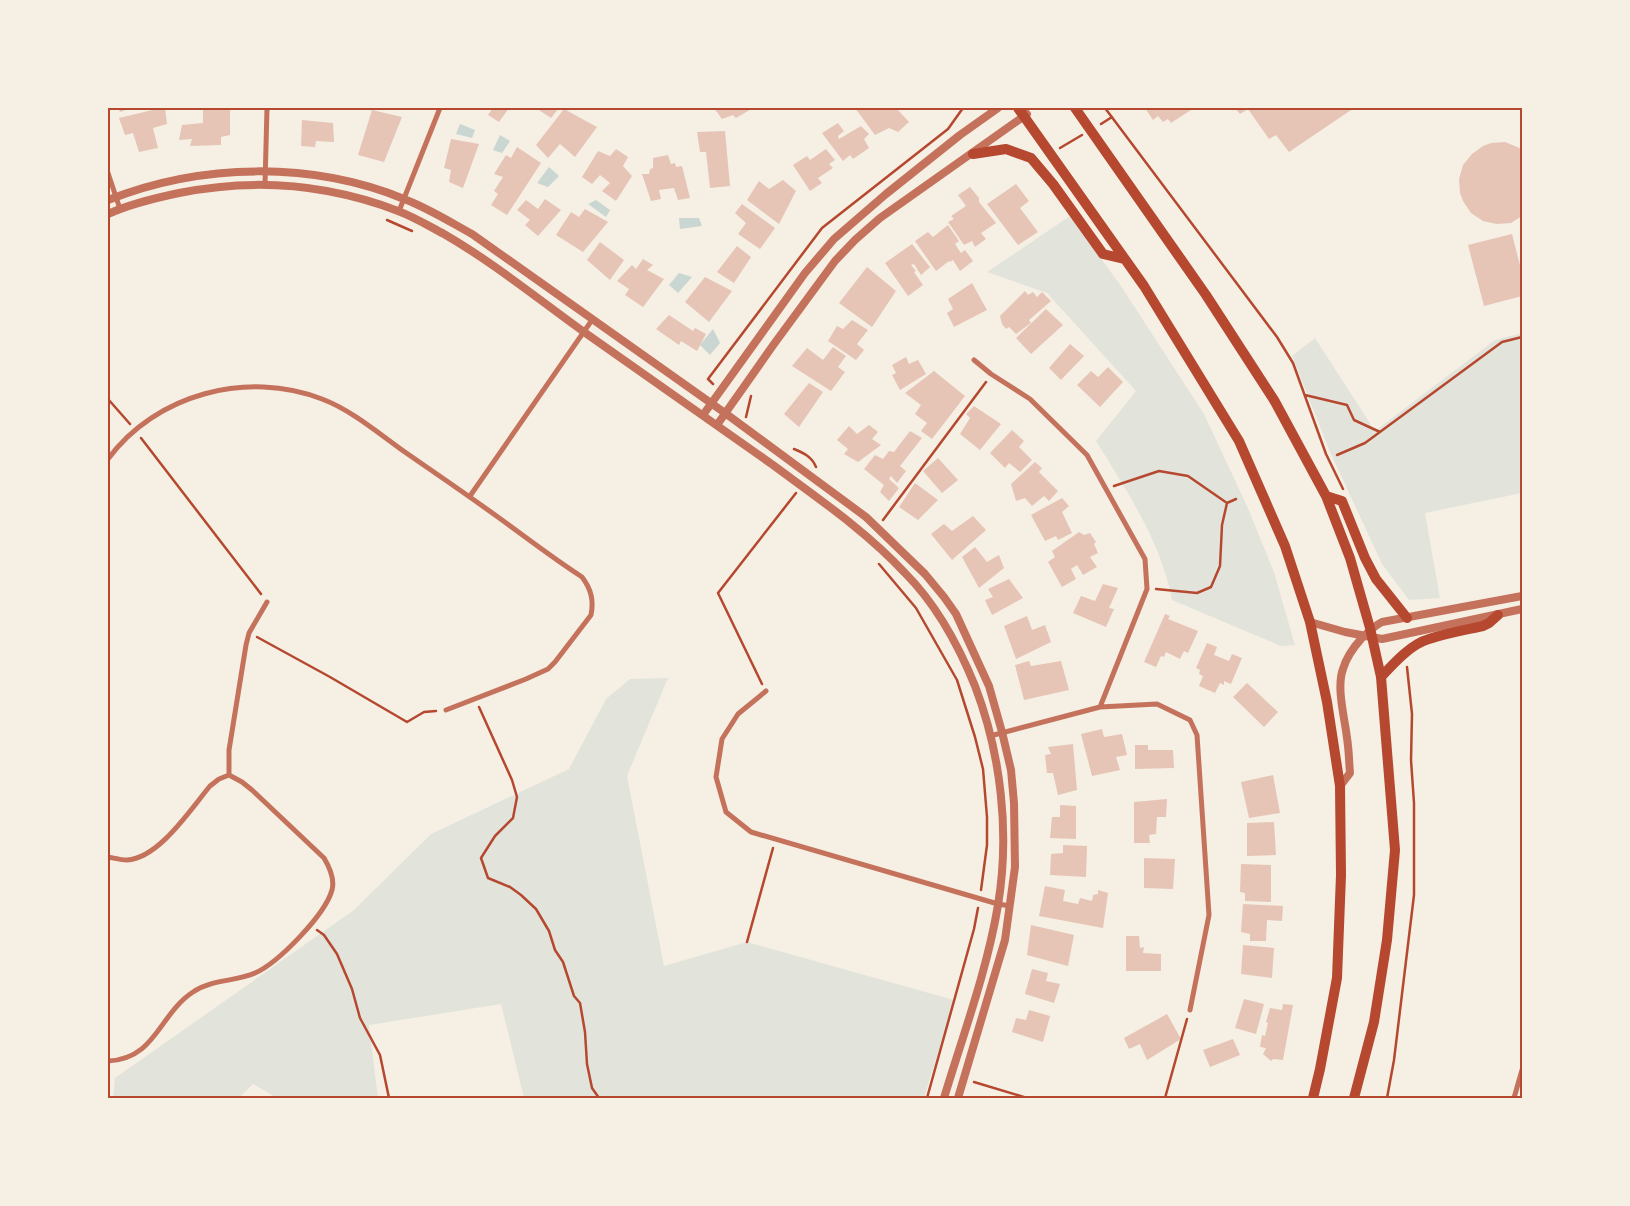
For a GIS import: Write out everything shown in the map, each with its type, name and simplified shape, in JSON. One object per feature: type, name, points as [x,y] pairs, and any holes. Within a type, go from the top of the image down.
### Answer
[{"type":"highway","points":[[1018,108],[1026,113],[1144,286],[1239,441],[1285,546],[1310,622],[1327,702],[1340,786],[1342,875],[1337,978],[1313,1098]]},
{"type":"highway","points":[[1065,108],[1091,130]]},
{"type":"highway","points":[[1075,108],[1206,295],[1283,416],[1326,496],[1350,558],[1381,677],[1395,850],[1387,940],[1374,1022],[1354,1098]]},
{"type":"highway","points":[[973,154],[1006,149],[1031,158],[1053,184],[1102,254],[1124,259]]},
{"type":"highway","points":[[1326,496],[1342,501],[1365,558],[1376,579],[1407,618]]},
{"type":"highway","points":[[1381,677],[1391,665],[1418,644],[1429,639],[1482,626],[1498,615]]},
{"type":"street","points":[[265,184],[267,108]]},
{"type":"street","points":[[399,211],[440,108]]},
{"type":"street","points":[[703,415],[805,273],[834,239],[879,200],[998,108]]},
{"type":"street","points":[[717,425],[835,261],[855,240],[880,218],[973,154],[1026,113]]},
{"type":"street","points":[[111,198],[149,186],[188,177],[219,173],[265,172],[294,173],[329,178],[362,185],[404,198],[472,234],[850,504],[878,527],[925,574],[956,614],[986,679],[1011,770],[1014,803],[1015,868],[1005,940],[958,1098]]},
{"type":"street","points":[[108,174],[111,198],[120,208]]},
{"type":"street","points":[[108,214],[120,208],[163,196],[234,184],[265,184],[324,190],[399,211],[465,246],[530,291],[584,332],[830,506],[869,537],[907,574],[934,605],[962,656],[976,690],[990,736],[998,773],[1002,819],[1002,861],[998,904],[985,964],[944,1098]]},
{"type":"street","points":[[470,496],[592,320]]},
{"type":"street","points":[[974,360],[991,374],[1030,399],[1087,455],[1145,559],[1147,589],[1100,706]]},
{"type":"street","points":[[108,459],[125,438],[155,415],[172,405],[200,395],[258,386],[283,388],[304,393],[340,407],[470,496],[582,577],[588,585],[592,596],[591,614],[556,662],[548,669],[526,680],[446,710]]},
{"type":"street","points":[[1340,786],[1350,773],[1342,698],[1342,669],[1354,647],[1382,622],[1522,596]]},
{"type":"street","points":[[229,775],[228,750],[246,645],[249,633],[267,602]]},
{"type":"street","points":[[1310,622],[1345,632],[1369,635],[1382,639],[1522,609]]},
{"type":"street","points":[[766,691],[738,714],[722,739],[716,777],[726,812],[751,832],[1010,906]]},
{"type":"street","points":[[990,736],[1100,706],[1157,704],[1190,720],[1197,735],[1209,915],[1190,1010]]},
{"type":"street","points":[[108,857],[126,860],[151,851],[162,843],[210,786],[219,779],[229,775]]},
{"type":"street","points":[[108,1062],[120,1061],[133,1056],[144,1048],[184,1000],[200,987],[240,978],[266,968],[280,957],[328,902],[333,889],[333,879],[330,868],[324,858],[252,790],[229,775]]},
{"type":"street","points":[[1514,1098],[1522,1070]]},
{"type":"path","points":[[957,138],[948,129],[963,108]]},
{"type":"path","points":[[1105,108],[1277,337],[1293,363],[1326,454],[1346,495]]},
{"type":"path","points":[[380,217],[417,232]]},
{"type":"path","points":[[1337,455],[1365,443],[1502,342],[1522,338]]},
{"type":"path","points":[[878,527],[991,374]]},
{"type":"path","points":[[748,415],[752,390]]},
{"type":"path","points":[[1305,395],[1347,405],[1354,420],[1380,432]]},
{"type":"path","points":[[108,399],[135,430],[267,602]]},
{"type":"path","points":[[1107,490],[1123,482],[1159,471],[1188,476],[1226,503]]},
{"type":"path","points":[[766,691],[718,593],[800,485]]},
{"type":"path","points":[[794,495],[802,500]]},
{"type":"path","points":[[1226,503],[1236,499]]},
{"type":"path","points":[[1147,589],[1197,593],[1211,587],[1220,566],[1222,525],[1226,503]]},
{"type":"path","points":[[874,559],[916,608],[958,680],[983,769],[987,818],[984,871],[980,898],[974,929],[927,1098]]},
{"type":"path","points":[[249,633],[330,676],[407,722],[424,712],[446,710]]},
{"type":"path","points":[[1387,1098],[1394,1060],[1414,895],[1414,803],[1411,760],[1412,714],[1408,669],[1404,661]]},
{"type":"path","points":[[476,699],[483,719],[512,780],[517,797],[512,818],[495,836],[481,858],[488,878],[510,887],[536,909],[549,931],[555,950],[563,962],[574,996],[580,1003],[586,1032],[587,1064],[592,1088],[600,1098]]},
{"type":"path","points":[[747,942],[776,839]]},
{"type":"path","points":[[309,925],[324,935],[337,954],[352,989],[360,1018],[380,1055],[389,1098]]},
{"type":"path","points":[[1165,1098],[1190,1010]]},
{"type":"path","points":[[976,1076],[973,1083],[1027,1098]]},
{"type":"shaded area","points":[[460,124],[475,130],[472,138],[456,134]]},
{"type":"shaded area","points":[[500,135],[510,141],[502,153],[493,150]]},
{"type":"shaded area","points":[[549,167],[559,176],[548,187],[537,183]]},
{"type":"shaded area","points":[[596,200],[610,210],[606,217],[588,204]]},
{"type":"shaded area","points":[[1070,216],[1121,286],[1204,414],[1247,506],[1274,572],[1295,645],[1281,646],[1172,600],[1160,558],[1142,518],[1096,441],[1136,391],[1047,293],[987,272]]},
{"type":"shaded area","points":[[679,218],[699,218],[702,226],[680,229]]},
{"type":"shaded area","points":[[679,273],[692,277],[678,293],[669,285]]},
{"type":"shaded area","points":[[713,329],[720,343],[710,355],[700,345]]},
{"type":"shaded area","points":[[1522,333],[1522,493],[1425,513],[1440,598],[1409,600],[1382,564],[1330,452],[1292,356],[1315,338],[1375,431],[1495,340]]},
{"type":"shaded area","points":[[668,678],[627,776],[664,966],[747,942],[954,1000],[924,1098],[524,1098],[501,1004],[369,1025],[378,1098],[277,1098],[253,1084],[239,1098],[113,1098],[115,1078],[354,910],[431,834],[569,769],[606,699],[630,679]]},
{"type":"building","points":[[118,108],[132,108],[120,112]]},
{"type":"building","points":[[165,108],[167,124],[153,128],[158,148],[139,152],[133,133],[125,135],[119,118]]},
{"type":"building","points":[[203,108],[230,108],[230,135],[221,137],[221,145],[190,146],[192,139],[179,140],[182,125],[203,123]]},
{"type":"building","points":[[493,108],[509,108],[499,122],[488,115]]},
{"type":"building","points":[[536,108],[559,108],[551,118]]},
{"type":"building","points":[[714,108],[753,108],[736,118],[733,115],[722,119]]},
{"type":"building","points":[[855,108],[896,108],[909,122],[898,132],[889,128],[875,135]]},
{"type":"building","points":[[1145,108],[1194,108],[1171,123],[1168,119],[1163,122],[1158,116],[1153,120]]},
{"type":"building","points":[[1235,108],[1354,108],[1289,152],[1276,135],[1269,139],[1248,109],[1240,114]]},
{"type":"building","points":[[564,109],[597,127],[575,157],[560,144],[548,158],[536,145]]},
{"type":"building","points":[[372,110],[402,117],[384,162],[358,155]]},
{"type":"building","points":[[302,120],[333,123],[334,142],[316,141],[315,147],[301,146]]},
{"type":"building","points":[[838,123],[844,131],[838,136],[839,139],[861,126],[869,134],[864,139],[869,148],[853,159],[850,155],[843,161],[822,133]]},
{"type":"building","points":[[725,131],[730,186],[710,188],[706,152],[700,152],[697,132]]},
{"type":"building","points":[[451,139],[479,144],[463,188],[449,182],[451,170],[444,168]]},
{"type":"building","points":[[1505,142],[1522,149],[1522,216],[1511,223],[1497,224],[1483,221],[1471,213],[1460,193],[1459,179],[1463,165],[1472,154],[1491,143]]},
{"type":"building","points":[[517,147],[541,163],[507,215],[491,205],[498,194],[494,191],[503,177],[494,174],[506,155],[511,158]]},
{"type":"building","points":[[616,149],[628,157],[623,166],[632,176],[616,201],[602,191],[610,183],[600,175],[592,184],[582,177],[598,151],[610,156]]},
{"type":"building","points":[[826,149],[835,160],[829,164],[833,168],[818,178],[822,183],[810,191],[793,165],[807,156],[810,160]]},
{"type":"building","points":[[668,155],[671,164],[675,163],[676,167],[682,166],[690,198],[678,200],[674,188],[659,190],[661,199],[651,201],[642,174],[649,174],[650,169],[653,168],[653,158]]},
{"type":"building","points":[[783,180],[796,191],[779,224],[747,200],[759,181],[769,189]]},
{"type":"building","points":[[1016,184],[1029,201],[1020,208],[1038,232],[1018,245],[987,204]]},
{"type":"building","points":[[970,187],[996,223],[981,233],[986,239],[975,247],[972,241],[964,245],[948,222],[954,219],[951,216],[966,206],[958,195]]},
{"type":"building","points":[[545,199],[561,210],[538,236],[525,225],[530,220],[517,210],[526,200],[538,209]]},
{"type":"building","points":[[742,204],[775,228],[760,249],[738,234],[746,223],[735,213]]},
{"type":"building","points":[[585,209],[608,222],[583,252],[556,235],[571,212],[579,217]]},
{"type":"building","points":[[948,225],[959,241],[955,244],[961,253],[965,250],[973,261],[960,271],[953,260],[949,261],[936,271],[915,241],[928,232],[933,237]]},
{"type":"building","points":[[1512,234],[1522,273],[1522,296],[1484,306],[1468,245]]},
{"type":"building","points":[[600,242],[624,260],[610,280],[587,260]]},
{"type":"building","points":[[912,244],[930,267],[921,275],[914,264],[911,265],[923,285],[908,296],[885,263]]},
{"type":"building","points":[[737,246],[751,257],[734,283],[717,272]]},
{"type":"building","points":[[643,259],[653,265],[647,270],[664,279],[643,307],[625,295],[629,289],[617,281],[632,265],[636,269]]},
{"type":"building","points":[[867,267],[896,291],[872,327],[839,303]]},
{"type":"building","points":[[705,277],[732,291],[709,322],[685,302]]},
{"type":"building","points":[[972,283],[987,310],[954,327],[947,313],[953,309],[948,299]]},
{"type":"building","points":[[1025,291],[1028,295],[1033,292],[1037,297],[1042,292],[1051,301],[1029,320],[1031,323],[1016,334],[1009,327],[1006,329],[1002,324],[1000,316]]},
{"type":"building","points":[[1046,309],[1063,325],[1031,354],[1016,338]]},
{"type":"building","points":[[669,315],[693,331],[695,328],[706,334],[697,351],[681,341],[679,345],[656,329]]},
{"type":"building","points":[[852,320],[868,330],[857,344],[864,350],[856,360],[828,341],[837,326],[843,329]]},
{"type":"building","points":[[1070,344],[1084,356],[1061,380],[1049,368]]},
{"type":"building","points":[[833,347],[846,356],[838,367],[845,372],[831,391],[792,366],[807,348],[823,360]]},
{"type":"building","points":[[906,357],[909,364],[918,360],[926,374],[900,390],[892,375],[896,373],[892,365]]},
{"type":"building","points":[[1108,367],[1123,382],[1100,407],[1077,385],[1091,371],[1098,377]]},
{"type":"building","points":[[934,371],[965,396],[932,439],[921,431],[927,423],[915,414],[921,405],[905,393]]},
{"type":"building","points":[[809,383],[823,392],[799,427],[784,414]]},
{"type":"building","points":[[974,406],[1001,424],[980,450],[960,434],[970,418],[966,414]]},
{"type":"building","points":[[869,425],[878,432],[872,439],[881,445],[858,462],[844,454],[848,449],[837,440],[849,426],[857,434]]},
{"type":"building","points":[[1012,430],[1024,441],[1019,447],[1032,460],[1020,472],[1009,463],[1005,468],[990,453]]},
{"type":"building","points":[[910,431],[922,438],[900,466],[906,471],[897,483],[891,476],[889,479],[899,488],[889,501],[880,492],[884,485],[864,469],[875,455],[883,459],[889,451],[894,452]]},
{"type":"building","points":[[938,458],[958,480],[942,493],[923,471]]},
{"type":"building","points":[[1035,462],[1042,468],[1039,472],[1058,491],[1049,501],[1044,496],[1032,506],[1025,498],[1016,501],[1011,484]]},
{"type":"building","points":[[915,483],[938,500],[918,520],[899,507]]},
{"type":"building","points":[[1062,498],[1069,506],[1062,512],[1072,533],[1058,540],[1056,536],[1045,541],[1031,515]]},
{"type":"building","points":[[973,516],[986,530],[952,560],[931,534],[944,524],[952,531]]},
{"type":"building","points":[[1079,532],[1084,535],[1090,533],[1096,542],[1094,544],[1098,553],[1090,557],[1097,567],[1083,575],[1077,565],[1071,569],[1076,579],[1062,587],[1048,562],[1055,557],[1052,551]]},
{"type":"building","points":[[975,547],[987,562],[999,555],[1004,568],[979,588],[962,557]]},
{"type":"building","points":[[1009,579],[1023,598],[992,615],[985,600],[993,597],[988,589]]},
{"type":"building","points":[[1103,584],[1118,588],[1109,608],[1114,609],[1106,627],[1073,613],[1081,596],[1095,601]]},
{"type":"building","points":[[1165,614],[1170,616],[1168,619],[1198,631],[1188,653],[1184,651],[1180,659],[1166,652],[1164,657],[1161,656],[1156,667],[1144,662]]},
{"type":"building","points":[[1027,616],[1032,630],[1045,625],[1051,642],[1016,659],[1004,626]]},
{"type":"building","points":[[1207,643],[1217,647],[1214,655],[1229,661],[1232,654],[1242,658],[1231,684],[1224,681],[1224,685],[1220,683],[1215,693],[1199,686],[1203,676],[1199,674],[1200,670],[1196,668]]},
{"type":"building","points":[[1029,661],[1031,666],[1061,661],[1069,690],[1024,700],[1015,665]]},
{"type":"building","points":[[1247,683],[1278,712],[1264,727],[1233,697]]},
{"type":"building","points":[[1102,729],[1104,737],[1122,734],[1127,755],[1116,757],[1120,770],[1092,776],[1081,734]]},
{"type":"building","points":[[1073,744],[1077,790],[1058,795],[1053,773],[1047,773],[1045,755],[1051,754],[1048,747]]},
{"type":"building","points":[[1135,745],[1148,745],[1148,750],[1173,750],[1174,768],[1135,769]]},
{"type":"building","points":[[1273,775],[1280,813],[1249,818],[1241,782]]},
{"type":"building","points":[[1167,799],[1166,817],[1157,817],[1156,834],[1149,835],[1150,843],[1134,843],[1134,802]]},
{"type":"building","points":[[1060,805],[1076,806],[1076,839],[1050,838],[1052,817],[1060,817]]},
{"type":"building","points":[[1274,822],[1276,855],[1247,856],[1247,823]]},
{"type":"building","points":[[1063,845],[1087,846],[1086,877],[1050,875],[1051,854],[1063,853]]},
{"type":"building","points":[[1144,858],[1175,859],[1173,889],[1144,888]]},
{"type":"building","points":[[1241,864],[1271,865],[1271,902],[1245,901],[1245,893],[1240,892]]},
{"type":"building","points":[[1045,886],[1065,890],[1063,901],[1078,904],[1080,898],[1092,901],[1093,895],[1098,894],[1098,890],[1108,893],[1103,928],[1039,916]]},
{"type":"building","points":[[1243,904],[1283,906],[1282,921],[1267,920],[1266,941],[1250,941],[1250,934],[1241,932]]},
{"type":"building","points":[[1031,925],[1074,935],[1068,966],[1027,955]]},
{"type":"building","points":[[1126,936],[1139,936],[1140,948],[1144,947],[1143,953],[1161,954],[1161,971],[1126,971]]},
{"type":"building","points":[[1243,945],[1274,948],[1272,978],[1241,974]]},
{"type":"building","points":[[1032,969],[1048,973],[1046,981],[1060,984],[1054,1003],[1025,994]]},
{"type":"building","points":[[1244,999],[1264,1004],[1256,1034],[1235,1028]]},
{"type":"building","points":[[1283,1004],[1293,1005],[1283,1060],[1273,1059],[1271,1061],[1263,1054],[1266,1048],[1260,1047],[1262,1035],[1265,1036],[1270,1008],[1282,1010]]},
{"type":"building","points":[[1029,1010],[1050,1016],[1043,1042],[1012,1032],[1016,1018],[1026,1020]]},
{"type":"building","points":[[1167,1014],[1181,1039],[1147,1060],[1140,1044],[1129,1049],[1124,1038]]},
{"type":"building","points":[[1233,1039],[1240,1055],[1210,1067],[1203,1050]]}]
